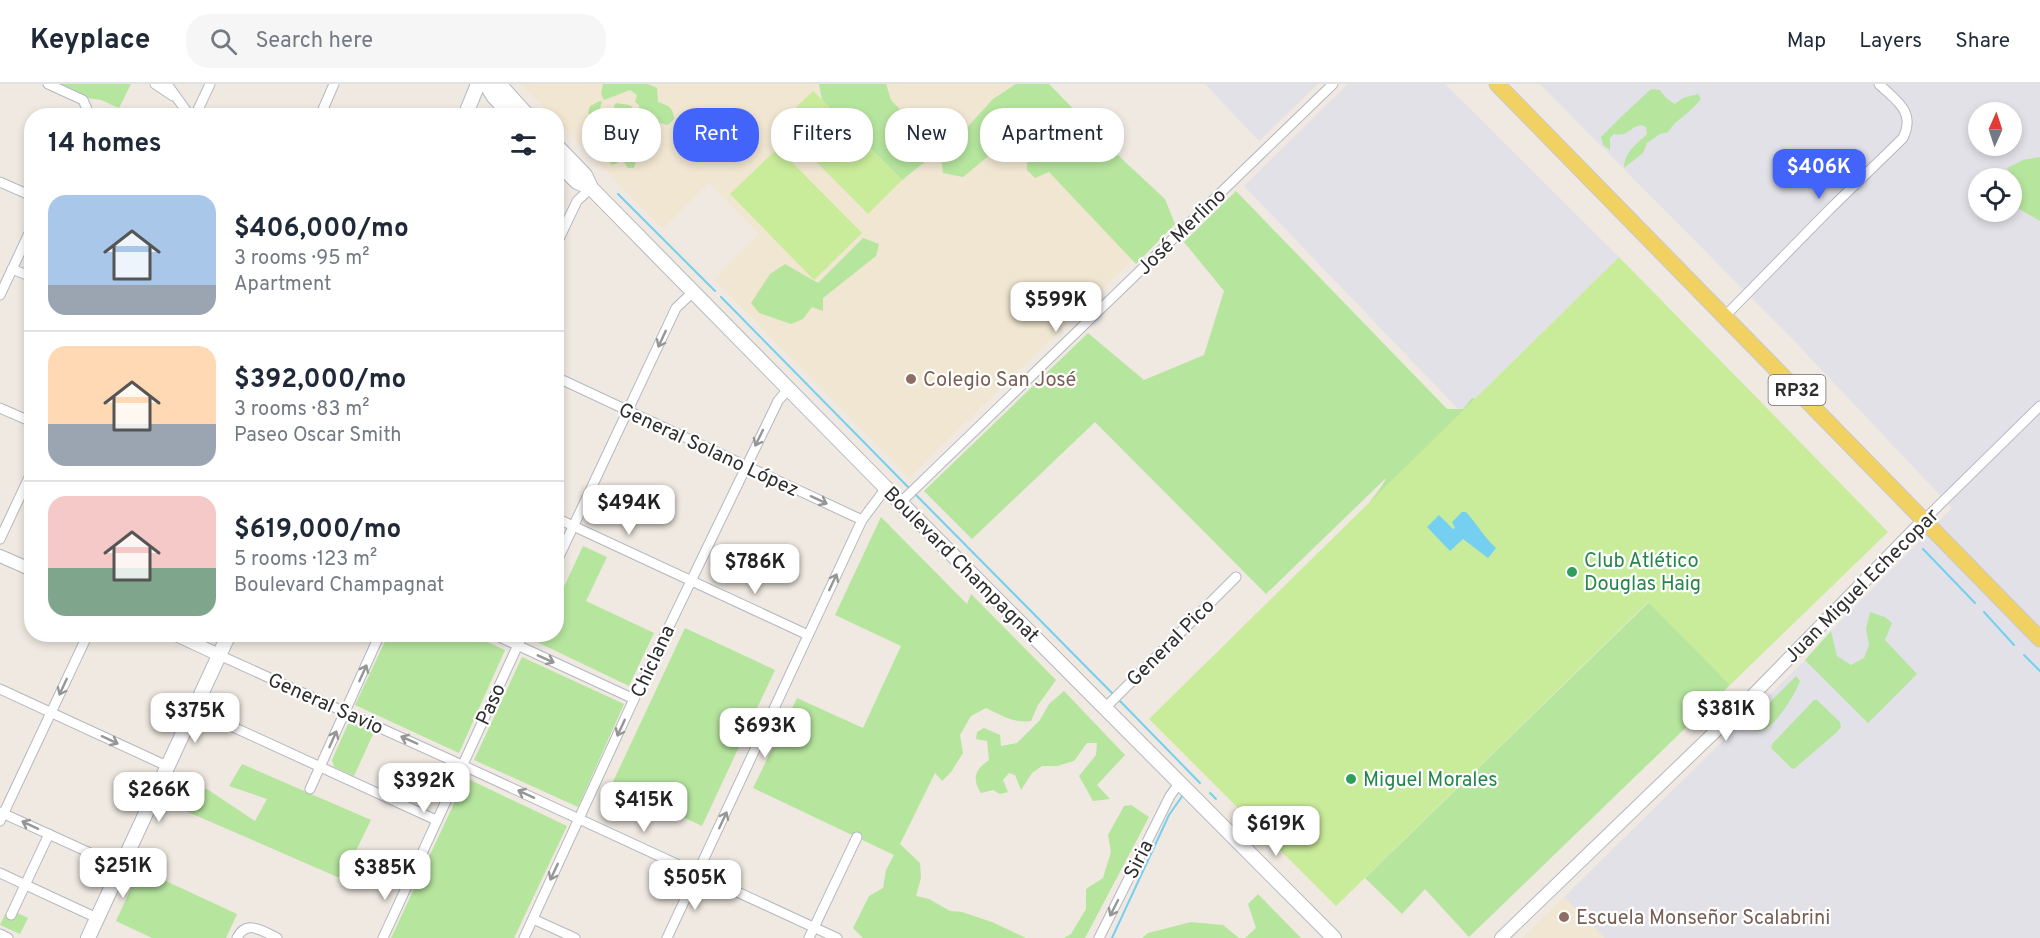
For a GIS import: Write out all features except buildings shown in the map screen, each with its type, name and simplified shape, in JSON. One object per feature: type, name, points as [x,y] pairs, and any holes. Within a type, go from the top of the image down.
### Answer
[{"type":"main road","points":[[468,108],[478,84]]},
{"type":"main road","points":[[486,84],[504,108]]},
{"type":"main road","points":[[496,84],[501,86],[521,108]]},
{"type":"main road","name":"RP32","points":[[1497,84],[2040,639]]},
{"type":"main road","name":"Boulevard Champagnat","points":[[564,153],[585,175],[591,188],[1334,938]]},
{"type":"main road","name":"Boulevard Champagnat","points":[[564,169],[577,182],[591,188]]},
{"type":"main road","points":[[88,938],[225,642]]},
{"type":"street","points":[[48,84],[83,100],[87,108]]},
{"type":"street","points":[[155,84],[178,99]]},
{"type":"street","points":[[167,84],[184,108]]},
{"type":"street","points":[[199,108],[210,84]]},
{"type":"street","points":[[324,108],[334,84]]},
{"type":"street","name":"José Merlino","points":[[900,502],[1333,84]]},
{"type":"street","points":[[1725,316],[1903,138],[1909,123],[1906,113],[1883,85]]},
{"type":"street","points":[[0,182],[24,192]]},
{"type":"street","points":[[564,228],[577,201],[591,188]]},
{"type":"street","points":[[0,294],[24,243]]},
{"type":"street","points":[[12,268],[24,273]]},
{"type":"street","points":[[564,546],[676,308],[694,291]]},
{"type":"street","name":"General Solano López","points":[[564,381],[862,520]]},
{"type":"street","name":"Chiclana","points":[[524,938],[691,580],[778,401],[789,388]]},
{"type":"street","name":"Juan Miguel Echecopar","points":[[1501,938],[1751,697],[1925,519],[2040,406]]},
{"type":"street","points":[[0,408],[24,418]]},
{"type":"street","points":[[0,539],[24,488]]},
{"type":"street","points":[[667,938],[862,520],[886,488]]},
{"type":"street","points":[[564,522],[808,635]]},
{"type":"street","points":[[0,556],[24,566]]},
{"type":"street","name":"General Pico","points":[[1105,708],[1236,577]]},
{"type":"street","points":[[84,642],[1,815],[121,867]]},
{"type":"street","name":"General Savio","points":[[191,642],[837,938]]},
{"type":"street","points":[[310,789],[376,642]]},
{"type":"street","points":[[510,642],[634,699]]},
{"type":"street","name":"Paso","points":[[383,938],[520,642]]},
{"type":"street","points":[[0,689],[167,766]]},
{"type":"street","points":[[194,709],[436,820]]},
{"type":"street","name":"Siria","points":[[1099,938],[1170,796],[1180,782]]},
{"type":"street","points":[[11,915],[49,834]]},
{"type":"street","points":[[809,938],[856,837]]},
{"type":"street","points":[[0,873],[97,918]]},
{"type":"street","points":[[533,919],[575,938]]},
{"type":"street","points":[[237,938],[247,927],[254,927],[277,938]]},
{"type":"street","points":[[0,934],[8,938]]},
{"type":"shaded area","name":"Colegio San José","points":[[520,84],[1034,84],[1057,108],[980,108],[980,162],[1110,162],[1170,223],[909,478],[714,279],[759,234],[709,183],[663,229],[597,162],[661,162],[661,108],[582,108],[582,146],[564,128],[564,108],[545,108]]},
{"type":"shaded area","points":[[1205,84],[1318,84],[1259,141]]},
{"type":"shaded area","points":[[1348,84],[1445,84],[1619,257],[1461,412],[1244,186]]},
{"type":"shaded area","points":[[1540,84],[2040,84],[2040,938],[1604,938],[1564,897],[1805,660],[1952,508],[1800,347]]},
{"type":"shaded area","name":"Escuela Monseñor Scalabrini","points":[[1564,897],[1605,938],[1522,938]]},
{"type":"green space","points":[[57,84],[131,84],[119,108],[101,100],[87,98]]},
{"type":"green space","points":[[603,84],[648,84],[657,88],[658,102],[670,108],[673,112],[673,120],[668,125],[661,123],[661,108],[639,108],[635,102],[637,95],[630,90],[604,100],[601,94]]},
{"type":"green space","points":[[819,84],[886,84],[891,100],[899,108],[885,108],[885,162],[925,162],[902,180],[873,151],[873,108],[830,108],[822,100]]},
{"type":"green space","points":[[1016,84],[1049,84],[1072,108],[985,108],[993,99]]},
{"type":"green space","points":[[1651,89],[1660,90],[1675,104],[1683,98],[1698,94],[1701,99],[1668,132],[1660,134],[1647,143],[1643,153],[1624,168],[1626,157],[1647,134],[1646,127],[1641,125],[1622,134],[1614,134],[1610,138],[1610,150],[1603,145],[1601,137]]},
{"type":"green space","points":[[813,91],[830,108],[795,108]]},
{"type":"green space","points":[[602,102],[600,108],[589,108]]},
{"type":"green space","points":[[616,103],[632,107],[614,108],[614,106]]},
{"type":"green space","points":[[980,113],[981,162],[963,177],[943,173],[942,162],[968,162],[968,126]]},
{"type":"green space","points":[[873,151],[902,180],[868,214],[817,162],[873,162]]},
{"type":"green space","points":[[771,155],[771,162],[792,162],[862,233],[814,280],[730,194]]},
{"type":"green space","points":[[2040,157],[2040,221],[2022,211],[2022,168],[2007,168],[2023,160]]},
{"type":"green space","points":[[1124,161],[1165,199],[1175,224],[1136,264],[1049,172],[1035,178],[1027,170],[1027,162]]},
{"type":"green space","points":[[624,162],[636,162],[634,168],[628,168]]},
{"type":"green space","points":[[1236,191],[1447,409],[1463,409],[1472,398],[1498,406],[1366,508],[1386,478],[1266,594],[1095,422],[972,539],[924,491],[1088,333],[1144,380],[1204,355],[1224,291],[1184,242]]},
{"type":"green space","points":[[863,238],[879,244],[876,256],[823,298],[823,311],[812,307],[803,319],[791,324],[759,313],[751,303],[770,274],[785,264],[818,283]]},
{"type":"green space","name":"Club Atlético Douglas Haig","points":[[1619,257],[1888,532],[1730,685],[1648,602],[1336,906],[1149,719]]},
{"type":"green space","points":[[881,517],[967,604],[971,594],[1056,680],[1038,705],[1031,721],[1014,720],[986,708],[971,716],[960,735],[963,753],[951,772],[942,781],[935,773],[900,844],[920,863],[921,878],[916,896],[929,899],[950,911],[962,912],[992,922],[1026,938],[863,938],[853,928],[869,896],[883,888],[886,870],[894,855],[753,788],[797,698],[863,728],[901,646],[835,615]]},
{"type":"green space","points":[[583,546],[607,557],[586,601],[654,633],[629,686],[537,642],[564,642],[564,587]]},
{"type":"green space","points":[[1649,602],[1730,685],[1469,937],[1425,889],[1402,914],[1365,878]]},
{"type":"green space","points":[[1870,612],[1885,617],[1892,623],[1885,640],[1917,674],[1868,723],[1805,660],[1831,631],[1837,656],[1851,665],[1864,658],[1869,645],[1866,629]]},
{"type":"green space","points":[[685,628],[775,670],[702,826],[612,784]]},
{"type":"green space","points":[[385,642],[487,642],[505,650],[459,753],[355,705]]},
{"type":"green space","points":[[522,657],[624,704],[578,807],[474,760]]},
{"type":"green space","points":[[1796,676],[1800,681],[1798,687],[1774,722],[1759,731],[1746,726]]},
{"type":"green space","points":[[1064,691],[1125,755],[1097,785],[1110,799],[1093,801],[1079,776],[1096,755],[1097,743],[1087,743],[1074,761],[1057,766],[1042,766],[1032,773],[1021,790],[1015,775],[1009,773],[1003,780],[1008,792],[1000,794],[993,790],[981,793],[976,783],[976,774],[989,760],[987,741],[976,739],[977,732],[984,728],[1000,735],[1001,746],[1017,743],[1040,720],[1049,704]]},
{"type":"green space","points":[[1814,700],[1817,700],[1840,722],[1841,727],[1794,769],[1771,748],[1773,743]]},
{"type":"green space","points":[[354,723],[374,732],[354,776],[334,767],[332,760],[348,724]]},
{"type":"green space","points":[[242,764],[371,820],[342,879],[181,809],[187,795],[207,789],[255,821],[267,799],[229,786]]},
{"type":"green space","points":[[466,778],[567,826],[514,938],[391,938]]},
{"type":"green space","points":[[1131,805],[1149,817],[1085,938],[1064,938],[1071,934],[1086,909],[1086,889],[1103,878],[1111,852],[1108,835],[1124,806]]},
{"type":"green space","points":[[140,869],[237,914],[226,938],[152,938],[116,921]]},
{"type":"green space","points":[[1258,894],[1301,938],[1245,938],[1256,928],[1248,904]]},
{"type":"green space","points":[[17,913],[28,918],[20,934],[0,925],[5,914],[14,918]]},
{"type":"green space","points":[[1191,922],[1223,925],[1239,938],[1142,938],[1148,933]]},
{"type":"water","points":[[1462,512],[1466,512],[1496,548],[1488,558],[1463,539],[1450,551],[1427,527],[1439,515],[1453,529],[1455,528],[1452,522]]},
{"type":"waterway","points":[[618,194],[715,291]]},
{"type":"waterway","points":[[721,297],[908,487]]},
{"type":"waterway","points":[[915,494],[1112,693]]},
{"type":"waterway","points":[[1923,549],[1975,603]]},
{"type":"waterway","points":[[1984,612],[2014,645]]},
{"type":"waterway","points":[[2024,655],[2040,671]]},
{"type":"waterway","points":[[1119,700],[1200,783]]},
{"type":"waterway","points":[[1210,793],[1216,799]]},
{"type":"waterway","points":[[1112,938],[1169,815],[1183,795]]},
{"type":"place","name":"Colegio San José","points":[[911,379]]},
{"type":"place","name":"Club Atlético Douglas Haig","points":[[1572,572]]},
{"type":"place","name":"Miguel Morales","points":[[1351,779]]},
{"type":"place","name":"Escuela Monseñor Scalabrini","points":[[1564,917]]}]
